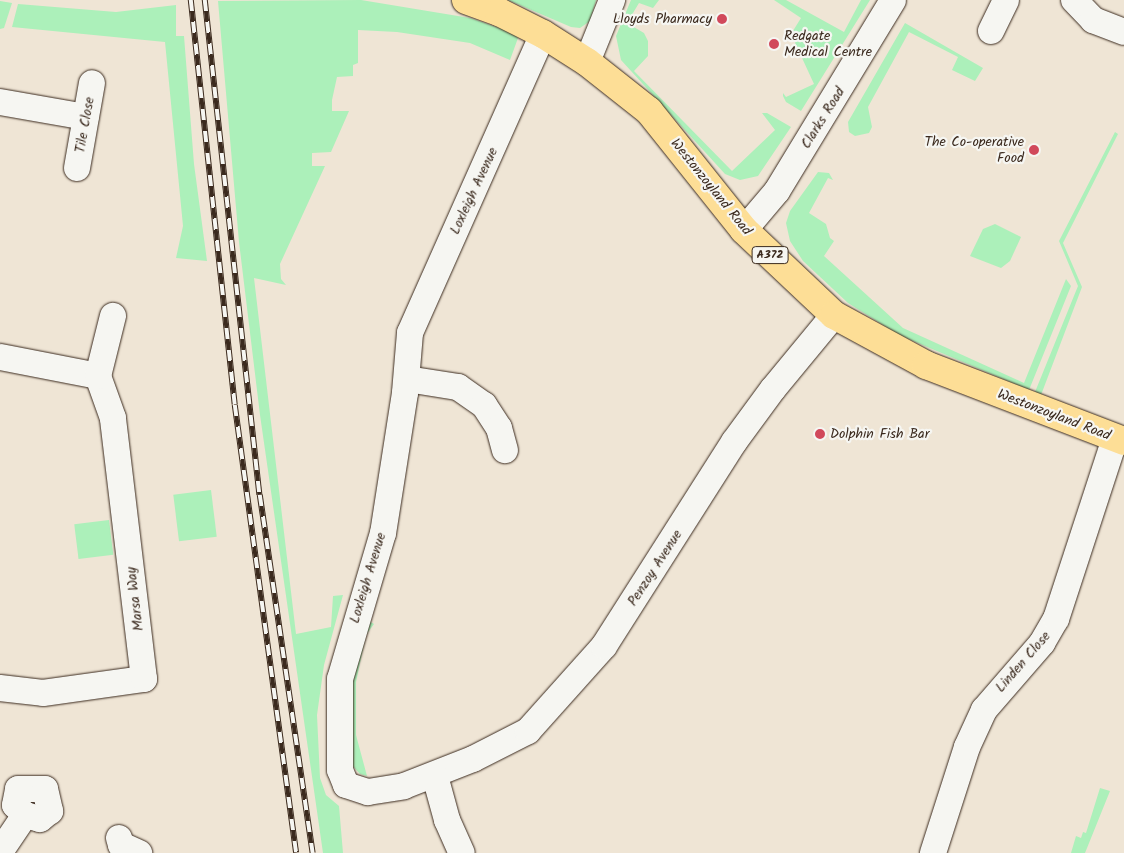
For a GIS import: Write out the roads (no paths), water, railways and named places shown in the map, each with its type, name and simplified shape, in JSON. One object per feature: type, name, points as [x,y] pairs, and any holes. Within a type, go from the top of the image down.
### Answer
[{"type":"main road","name":"Westonzoyland Road","points":[[466,0],[499,12],[543,34],[588,62],[649,111],[744,230],[834,315],[926,366],[1120,439]]},
{"type":"street","points":[[588,62],[612,0]]},
{"type":"street","name":"Clarks Road","points":[[744,230],[777,191],[893,0]]},
{"type":"street","points":[[992,31],[1006,0]]},
{"type":"street","points":[[1074,0],[1093,20],[1124,32]]},
{"type":"street","name":"Loxleigh Avenue","points":[[341,778],[338,712],[340,679],[383,533],[406,379],[410,333],[543,34]]},
{"type":"street","name":"Tile Close","points":[[77,168],[92,83]]},
{"type":"street","points":[[0,102],[86,117]]},
{"type":"street","name":"Penzoy Avenue","points":[[341,778],[352,789],[368,792],[404,786],[435,776],[521,737],[604,646],[734,442],[773,388],[834,315]]},
{"type":"street","points":[[0,357],[98,376],[113,316]]},
{"type":"street","name":"Marsa Way","points":[[0,688],[44,693],[144,679],[113,418],[98,376]]},
{"type":"street","points":[[406,379],[458,387],[484,405],[508,434]]},
{"type":"street","name":"Linden Close","points":[[933,853],[967,747],[984,710],[1042,643],[1056,619],[1120,439]]},
{"type":"street","points":[[435,776],[447,820],[462,853]]},
{"type":"street","points":[[0,852],[25,815]]},
{"type":"street","points":[[119,838],[121,845],[139,853]]},
{"type":"railway","points":[[191,0],[235,405],[296,853]]},
{"type":"railway","points":[[205,0],[260,495],[313,853]]},
{"type":"place","name":"Lloyds Pharmacy","points":[[722,19]]},
{"type":"place","name":"Redgate Medical Centre","points":[[774,44]]},
{"type":"place","name":"The Co-operative Food","points":[[1034,150]]},
{"type":"place","name":"Dolphin Fish Bar","points":[[820,434]]}]
